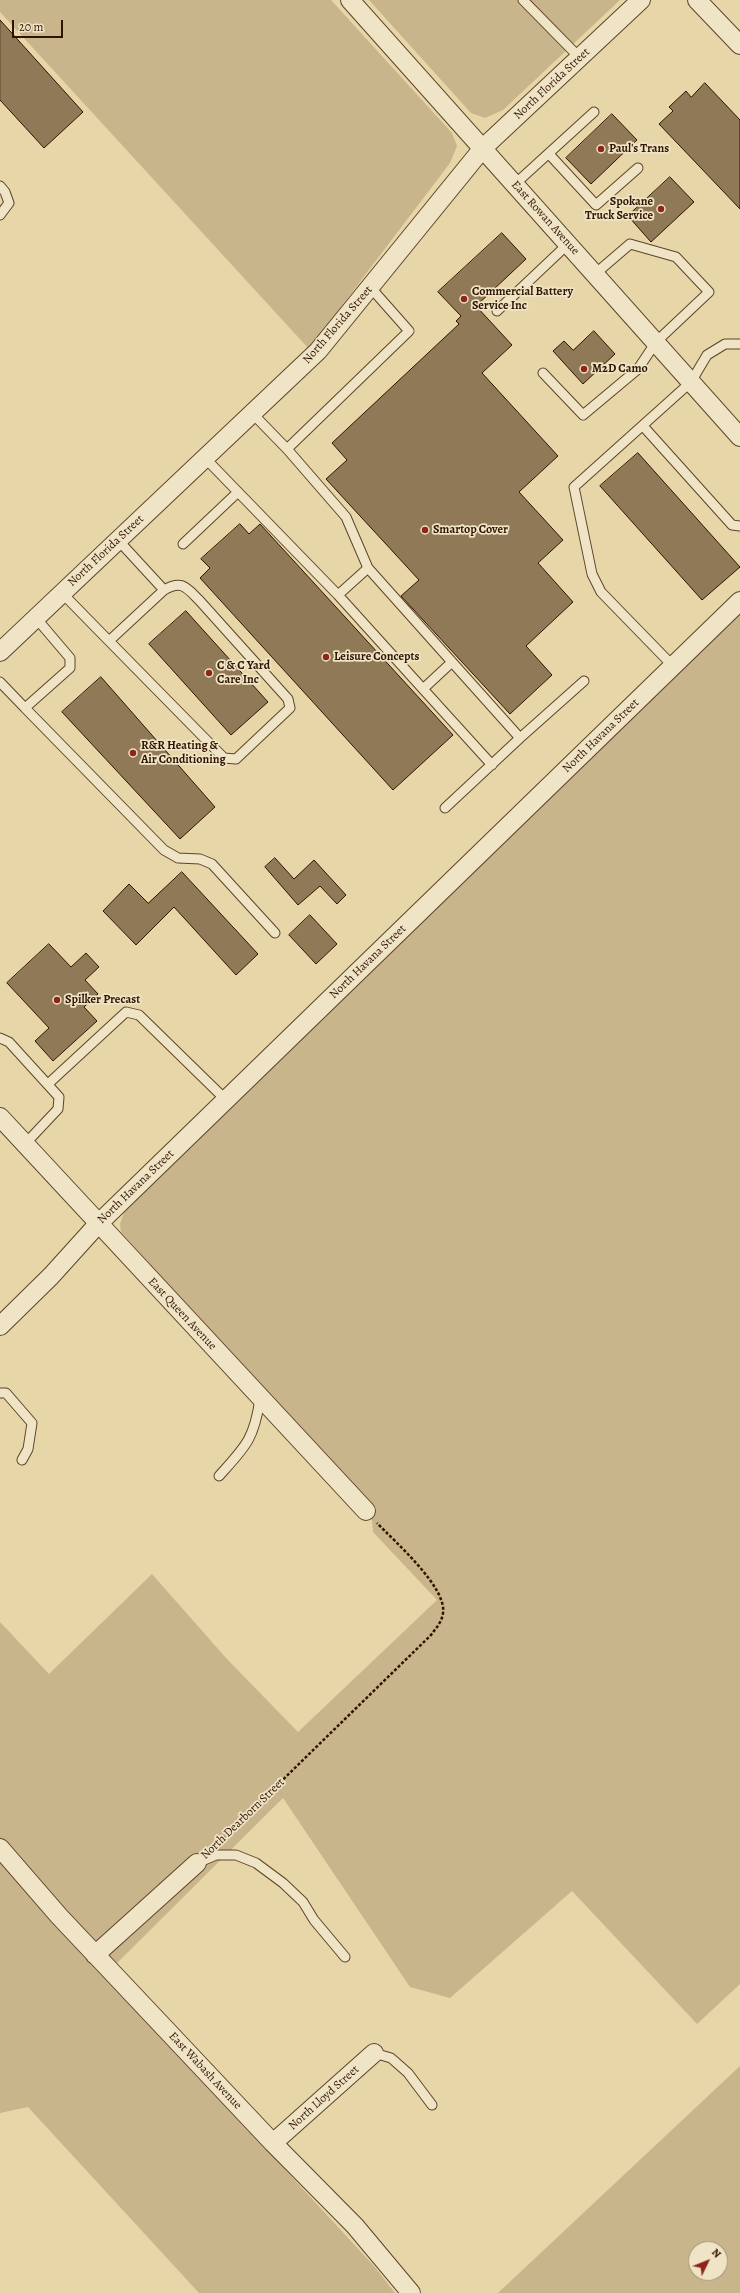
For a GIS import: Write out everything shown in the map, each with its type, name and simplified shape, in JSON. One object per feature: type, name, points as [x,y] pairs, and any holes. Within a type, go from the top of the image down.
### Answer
[{"type":"street","name":"East Rowan Avenue","points":[[350,0],[740,437]]},
{"type":"street","name":"North Florida Street","points":[[1,647],[36,618],[318,351],[371,288],[483,148],[641,0]]},
{"type":"street","points":[[697,0],[740,45]]},
{"type":"street","name":"North Havana Street","points":[[0,1326],[51,1276],[98,1224],[740,601]]},
{"type":"street","name":"East Queen Avenue","points":[[0,1117],[260,1399],[366,1511]]},
{"type":"street","name":"East Wabash Avenue","points":[[0,1848],[95,1955],[273,2143],[355,2226],[411,2293]]},
{"type":"street","name":"North Dearborn Street","points":[[95,1955],[197,1864]]},
{"type":"street","name":"North Lloyd Street","points":[[273,2143],[374,2053]]},
{"type":"lane","points":[[523,0],[580,58]]},
{"type":"lane","points":[[515,184],[594,112]]},
{"type":"lane","points":[[549,154],[596,205],[638,168]]},
{"type":"lane","points":[[0,186],[5,192],[9,203],[0,215]]},
{"type":"lane","points":[[496,311],[568,244]]},
{"type":"lane","points":[[543,373],[583,415],[638,368],[656,342],[709,292],[676,257],[630,244],[595,274]]},
{"type":"lane","points":[[287,449],[409,330],[371,288]]},
{"type":"lane","points":[[673,666],[601,592],[592,574],[574,487],[691,382],[707,355],[725,344],[740,344]]},
{"type":"lane","points":[[252,413],[287,449],[346,517],[368,568],[520,738]]},
{"type":"lane","points":[[643,426],[732,525],[740,526]]},
{"type":"lane","points":[[205,458],[338,595],[492,765]]},
{"type":"lane","points":[[183,544],[238,492]]},
{"type":"lane","points":[[118,540],[164,590]]},
{"type":"lane","points":[[338,595],[368,568]]},
{"type":"lane","points":[[62,593],[109,641],[224,758],[236,759],[290,708],[288,699],[199,600],[183,585],[174,584],[164,590],[109,641]]},
{"type":"lane","points":[[25,708],[70,668],[70,658],[36,618]]},
{"type":"lane","points":[[423,689],[452,662]]},
{"type":"lane","points":[[445,808],[584,681]]},
{"type":"lane","points":[[0,682],[164,850],[178,858],[200,859],[212,864],[275,933]]},
{"type":"lane","points":[[48,1084],[126,1012],[139,1016],[226,1100]]},
{"type":"lane","points":[[0,1038],[9,1042],[59,1097],[58,1109],[25,1144]]},
{"type":"lane","points":[[0,1393],[6,1393],[12,1398],[32,1423],[28,1449],[22,1460]]},
{"type":"lane","points":[[219,1476],[247,1444],[256,1424],[260,1399]]},
{"type":"lane","points":[[197,1864],[216,1855],[236,1855],[256,1863],[283,1882],[303,1902],[314,1920],[345,1957]]},
{"type":"lane","points":[[374,2053],[392,2058],[408,2073],[432,2105]]},
{"type":"path","name":"North Dearborn Street","points":[[197,1864],[386,1679],[437,1628],[442,1620],[443,1605],[437,1590],[430,1580],[366,1511]]},
{"type":"shaded area","points":[[0,0],[331,0],[452,133],[457,146],[450,163],[309,349],[0,12]]},
{"type":"shaded area","points":[[369,0],[620,0],[503,110],[485,118],[471,113]]},
{"type":"shaded area","points":[[740,611],[740,1984],[697,2024],[572,1891],[450,1998],[410,1987],[283,1798],[113,1967],[0,1838],[0,1622],[49,1674],[152,1574],[226,1658],[298,1732],[437,1600],[373,1532],[371,1508],[121,1232],[120,1224],[126,1206]]},
{"type":"shaded area","points":[[0,1861],[374,2266],[395,2293],[199,2293],[28,2107],[0,2113]]},
{"type":"shaded area","points":[[740,2066],[740,2293],[498,2293]]},
{"type":"building","points":[[0,20],[83,112],[44,148],[0,100]]},
{"type":"building","points":[[705,83],[740,120],[740,209],[659,124],[673,111],[669,107],[686,91],[691,97]]},
{"type":"building","name":"Paul's Trans","points":[[612,114],[637,140],[591,184],[566,158]]},
{"type":"building","name":"Spokane Truck Service","points":[[670,177],[694,202],[651,242],[628,216]]},
{"type":"building","name":"Smartop Cover","points":[[502,233],[526,259],[476,306],[512,345],[482,373],[558,456],[519,492],[563,540],[538,563],[573,602],[526,646],[552,675],[510,714],[401,596],[419,580],[326,479],[347,460],[332,443],[459,324],[456,321],[461,316],[438,292]]},
{"type":"building","name":"M2D Camo","points":[[594,331],[615,354],[583,384],[553,351],[564,341],[573,350]]},
{"type":"building","points":[[638,453],[740,567],[702,600],[600,486]]},
{"type":"building","name":"Leisure Concepts","points":[[240,524],[249,534],[260,524],[453,735],[393,790],[200,578],[210,568],[201,559]]},
{"type":"building","name":"C & C Yard Care Inc","points":[[186,611],[268,702],[231,735],[149,644]]},
{"type":"building","name":"R&R Heating & Air Conditioning","points":[[101,677],[215,807],[180,839],[62,712]]},
{"type":"building","points":[[275,858],[294,879],[314,860],[346,895],[337,904],[320,886],[298,905],[265,867]]},
{"type":"building","points":[[182,872],[258,954],[236,975],[174,907],[136,945],[103,911],[129,884],[148,903]]},
{"type":"building","points":[[310,915],[337,944],[316,964],[289,935]]},
{"type":"building","name":"Spilker Precast","points":[[49,944],[71,967],[86,953],[99,967],[85,980],[98,994],[84,1007],[97,1021],[53,1061],[35,1041],[49,1028],[7,983]]},
{"type":"place","name":"Paul's Trans","points":[[601,149]]},
{"type":"place","name":"Spokane Truck Service","points":[[661,209]]},
{"type":"place","name":"Commercial Battery Service Inc","points":[[464,299]]},
{"type":"place","name":"M2D Camo","points":[[584,369]]},
{"type":"place","name":"Smartop Cover","points":[[425,530]]},
{"type":"place","name":"Leisure Concepts","points":[[326,657]]},
{"type":"place","name":"C & C Yard Care Inc","points":[[209,673]]},
{"type":"place","name":"R&R Heating & Air Conditioning","points":[[133,753]]},
{"type":"place","name":"Spilker Precast","points":[[57,1000]]}]
